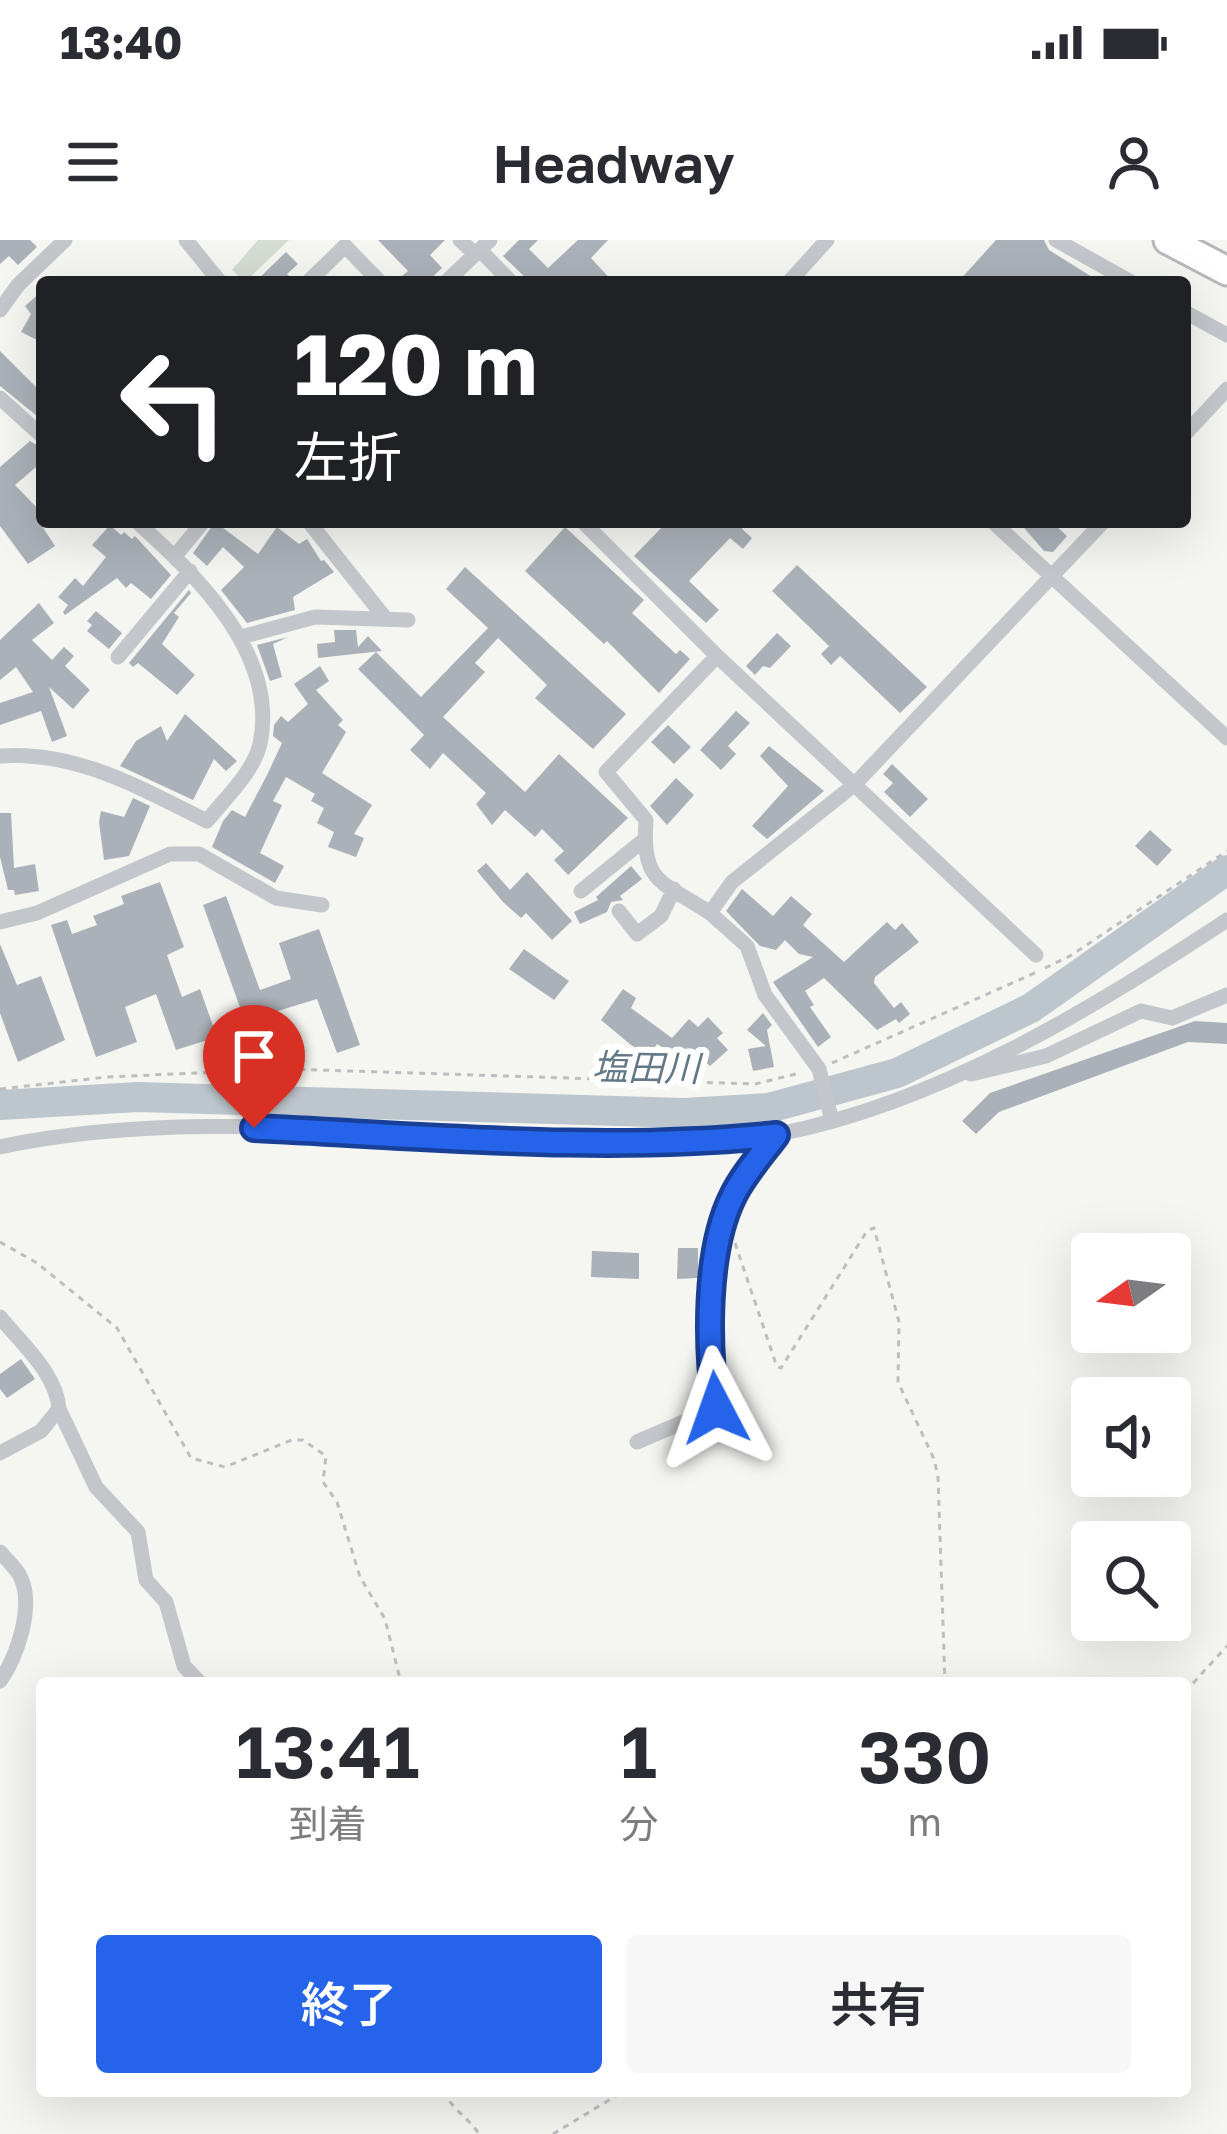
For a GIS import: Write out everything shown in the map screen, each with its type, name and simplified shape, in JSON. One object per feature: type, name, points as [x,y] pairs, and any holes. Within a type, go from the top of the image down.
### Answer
[{"type":"highway","points":[[1168,240],[1227,271]]},
{"type":"street","points":[[0,310],[64,240]]},
{"type":"street","points":[[186,240],[215,276]]},
{"type":"street","points":[[460,240],[482,248],[507,276]]},
{"type":"street","points":[[794,276],[827,240]]},
{"type":"street","points":[[1055,240],[1120,276]]},
{"type":"street","points":[[314,276],[345,246],[374,276]]},
{"type":"street","points":[[452,276],[482,248]]},
{"type":"street","points":[[1191,315],[1227,335]]},
{"type":"street","points":[[1191,428],[1227,389]]},
{"type":"street","points":[[0,398],[36,431]]},
{"type":"street","points":[[0,756],[34,756],[106,771],[207,821],[250,767],[260,745],[258,693],[241,637],[190,571],[144,528]]},
{"type":"street","points":[[175,556],[198,528]]},
{"type":"street","points":[[314,528],[385,618]]},
{"type":"street","points":[[589,528],[717,656],[1036,955]]},
{"type":"street","points":[[999,528],[1227,738]]},
{"type":"street","points":[[710,913],[732,882],[854,785],[1097,528]]},
{"type":"street","points":[[118,657],[190,571]]},
{"type":"street","points":[[241,637],[315,617],[408,620]]},
{"type":"street","points":[[717,656],[605,772],[646,820],[644,855],[651,874],[710,913],[747,946],[765,994],[819,1069],[831,1117]]},
{"type":"street","points":[[580,891],[645,839]]},
{"type":"street","points":[[0,922],[37,914],[170,854],[199,854],[276,898],[322,905]]},
{"type":"street","points":[[619,910],[637,934],[661,916],[674,889]]},
{"type":"street","points":[[945,1080],[1078,1013],[1227,920]]},
{"type":"street","points":[[0,1147],[113,1133],[233,1129],[526,1140],[724,1141],[776,1135],[945,1080],[1046,1056],[1141,1010],[1172,1018],[1227,995]]},
{"type":"street","points":[[637,1442],[716,1408],[712,1307],[718,1233],[734,1194],[776,1135]]},
{"type":"street","points":[[0,1317],[46,1374],[97,1487],[138,1532],[146,1580],[166,1601],[184,1666],[194,1677]]},
{"type":"street","points":[[0,1453],[40,1431],[59,1409]]},
{"type":"street","points":[[0,1552],[21,1577],[26,1606],[14,1662],[0,1681]]},
{"type":"path","points":[[0,1089],[107,1077],[288,1069],[755,1084],[819,1069],[1070,956],[1227,851]]},
{"type":"path","points":[[734,1238],[749,1292],[777,1367],[782,1368],[835,1280],[874,1228],[899,1322],[898,1382],[938,1478],[945,1677]]},
{"type":"path","points":[[0,1242],[37,1262],[117,1328],[191,1458],[225,1467],[302,1440],[326,1456],[322,1481],[337,1502],[360,1577],[385,1619],[400,1677]]},
{"type":"path","points":[[1191,1685],[1227,1646]]},
{"type":"path","points":[[446,2097],[479,2134]]},
{"type":"path","points":[[553,2134],[613,2097]]},
{"type":"shaded area","points":[[258,240],[289,240],[251,276],[238,276],[232,270]]},
{"type":"building","points":[[0,240],[30,240],[37,247],[18,265],[9,256],[0,264]]},
{"type":"building","points":[[378,240],[445,240],[430,255],[442,268],[433,276],[402,276],[408,271]]},
{"type":"building","points":[[519,240],[538,240],[529,249],[548,268],[578,240],[608,240],[591,258],[608,276],[524,276],[503,256]]},
{"type":"building","points":[[996,240],[1044,240],[1049,250],[1090,276],[963,276]]},
{"type":"building","points":[[286,252],[298,264],[289,276],[261,276]]},
{"type":"building","points":[[36,296],[36,340],[21,332],[31,314],[25,306]]},
{"type":"building","points":[[0,351],[36,387],[36,415],[0,386]]},
{"type":"building","points":[[30,441],[36,444],[36,467],[15,485],[36,507],[36,528],[43,528],[55,546],[28,564],[0,526],[0,467]]},
{"type":"building","points":[[107,528],[132,539],[135,536],[171,575],[151,599],[131,583],[126,588],[117,578],[65,615],[68,605],[58,597],[75,578],[83,586],[106,557],[92,545]]},
{"type":"building","points":[[211,528],[223,528],[258,554],[278,528],[299,544],[307,539],[334,572],[293,597],[295,610],[247,623],[221,590],[244,567],[223,547],[207,566],[193,553]]},
{"type":"building","points":[[566,528],[644,600],[632,613],[676,654],[680,650],[690,659],[659,693],[525,571]]},
{"type":"building","points":[[661,528],[743,528],[752,538],[743,549],[730,538],[689,581],[719,610],[706,623],[634,556]]},
{"type":"building","points":[[1024,528],[1058,528],[1067,536],[1053,552],[1044,551]]},
{"type":"building","points":[[797,565],[927,687],[900,713],[840,656],[831,665],[821,654],[829,646],[772,591]]},
{"type":"building","points":[[465,567],[626,714],[593,749],[535,698],[547,685],[498,638],[475,663],[485,672],[443,717],[525,792],[559,754],[628,818],[568,875],[554,860],[564,851],[542,829],[535,837],[505,810],[492,825],[476,804],[486,793],[443,753],[430,769],[410,750],[424,735],[358,669],[376,652],[421,697],[488,628],[446,589]]},
{"type":"building","points":[[189,590],[162,644],[195,675],[177,695],[138,663],[133,667],[129,663]]},
{"type":"building","points":[[39,603],[54,623],[32,640],[52,660],[64,647],[74,656],[65,666],[90,690],[73,709],[49,687],[67,736],[52,742],[41,711],[0,725],[0,703],[33,692],[16,667],[0,680],[0,640]]},
{"type":"building","points":[[96,611],[122,633],[109,649],[87,631],[92,625],[87,621]]},
{"type":"building","points":[[334,630],[356,630],[358,647],[368,636],[382,651],[318,658],[317,644],[335,642]]},
{"type":"building","points":[[777,633],[791,646],[770,668],[763,666],[755,675],[746,666]]},
{"type":"building","points":[[288,637],[273,644],[282,677],[270,681],[257,645]]},
{"type":"building","points":[[320,666],[329,681],[316,690],[343,720],[338,725],[346,732],[322,773],[372,805],[354,834],[364,838],[356,857],[328,847],[334,832],[317,823],[324,808],[311,801],[315,794],[286,777],[273,801],[282,805],[260,853],[284,866],[275,883],[212,847],[232,810],[245,817],[267,775],[282,743],[273,736],[274,725],[281,716],[288,722],[308,704],[294,684]]},
{"type":"building","points":[[736,711],[750,723],[728,746],[736,754],[721,770],[700,750]]},
{"type":"building","points":[[185,714],[237,761],[226,771],[214,759],[193,800],[120,766],[136,741],[161,726],[167,741]]},
{"type":"building","points":[[668,725],[691,747],[674,764],[651,742]]},
{"type":"building","points":[[769,746],[824,791],[767,839],[752,826],[788,786],[760,756]]},
{"type":"building","points":[[892,764],[928,799],[910,817],[884,792],[893,783],[883,774]]},
{"type":"building","points":[[676,778],[694,795],[667,825],[650,806]]},
{"type":"building","points":[[133,798],[150,806],[129,856],[104,860],[101,811],[124,817]]},
{"type":"building","points":[[0,813],[11,813],[14,868],[35,864],[39,891],[15,895],[8,890],[0,857]]},
{"type":"building","points":[[1150,830],[1172,850],[1157,866],[1135,846]]},
{"type":"building","points":[[486,863],[510,890],[527,872],[572,921],[552,940],[526,913],[521,918],[503,902],[477,871]]},
{"type":"building","points":[[631,866],[642,879],[620,896],[623,900],[611,902],[607,912],[580,924],[574,912],[598,900]]},
{"type":"building","points":[[160,882],[184,947],[167,955],[182,997],[200,989],[217,1037],[176,1050],[156,994],[125,1007],[137,1042],[96,1057],[51,925],[67,920],[72,934],[97,925],[93,916],[124,904],[121,896]]},
{"type":"building","points":[[742,889],[773,916],[791,896],[812,914],[803,925],[844,962],[887,922],[895,930],[902,923],[919,942],[875,977],[874,983],[894,1008],[901,1002],[910,1014],[877,1030],[824,978],[805,991],[831,1037],[818,1047],[773,982],[813,957],[799,954],[785,940],[776,950],[760,946],[726,911]]},
{"type":"building","points":[[226,896],[260,990],[291,979],[279,943],[319,929],[360,1045],[337,1053],[317,999],[245,1021],[203,905]]},
{"type":"building","points":[[0,944],[17,985],[41,976],[65,1040],[18,1062],[0,1013]]},
{"type":"building","points":[[524,949],[569,981],[554,1000],[509,969]]},
{"type":"building","points":[[623,989],[636,998],[631,1008],[672,1038],[689,1019],[698,1027],[708,1017],[723,1033],[717,1038],[728,1050],[710,1066],[687,1046],[700,1058],[694,1066],[657,1044],[649,1055],[631,1045],[601,1020]]},
{"type":"building","points":[[763,1013],[772,1025],[767,1030],[774,1067],[753,1071],[748,1049],[766,1046],[747,1030]]},
{"type":"building","points":[[1195,1021],[1227,1023],[1227,1044],[1188,1042],[999,1112],[976,1134],[962,1121],[990,1093]]},
{"type":"building","points":[[678,1248],[698,1248],[698,1278],[677,1279]]},
{"type":"building","points":[[592,1251],[639,1253],[639,1279],[591,1277]]},
{"type":"building","points":[[21,1359],[35,1379],[7,1398],[0,1389],[0,1374]]},
{"type":"waterway","name":"塩田川","points":[[0,1105],[138,1097],[685,1113],[769,1108],[897,1073],[1031,1008],[1227,870]]},
{"type":"route","points":[[254,1128],[503,1139],[724,1141],[776,1135],[734,1194],[718,1233],[712,1307],[716,1408]]}]
